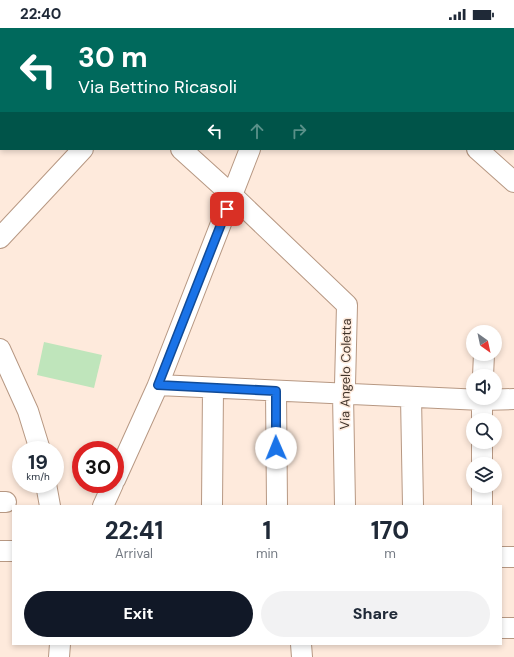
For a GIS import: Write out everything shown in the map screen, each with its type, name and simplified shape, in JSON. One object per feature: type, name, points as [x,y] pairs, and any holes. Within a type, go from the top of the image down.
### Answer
[{"type":"street","points":[[0,238],[82,150]]},
{"type":"street","name":"Via Angelo Coletta","points":[[182,150],[232,195],[347,306],[343,394],[345,505]]},
{"type":"street","points":[[124,460],[158,385],[250,150]]},
{"type":"street","points":[[478,150],[512,177]]},
{"type":"street","points":[[0,349],[28,411],[37,441]]},
{"type":"street","points":[[158,385],[466,399]]},
{"type":"street","points":[[212,505],[213,388]]},
{"type":"street","points":[[276,391],[277,505]]},
{"type":"street","points":[[411,397],[413,505]]},
{"type":"street","points":[[502,399],[514,399]]},
{"type":"street","points":[[48,493],[50,505]]},
{"type":"street","points":[[103,505],[109,493]]},
{"type":"street","points":[[482,493],[482,505]]},
{"type":"street","points":[[0,551],[12,551]]},
{"type":"street","points":[[502,557],[514,557]]},
{"type":"street","points":[[502,628],[514,628]]},
{"type":"street","points":[[59,657],[60,645]]},
{"type":"street","points":[[301,645],[302,657]]},
{"type":"green space","points":[[44,342],[102,355],[94,388],[37,375]]},
{"type":"route","points":[[227,209],[158,385],[276,391],[276,448]]}]
